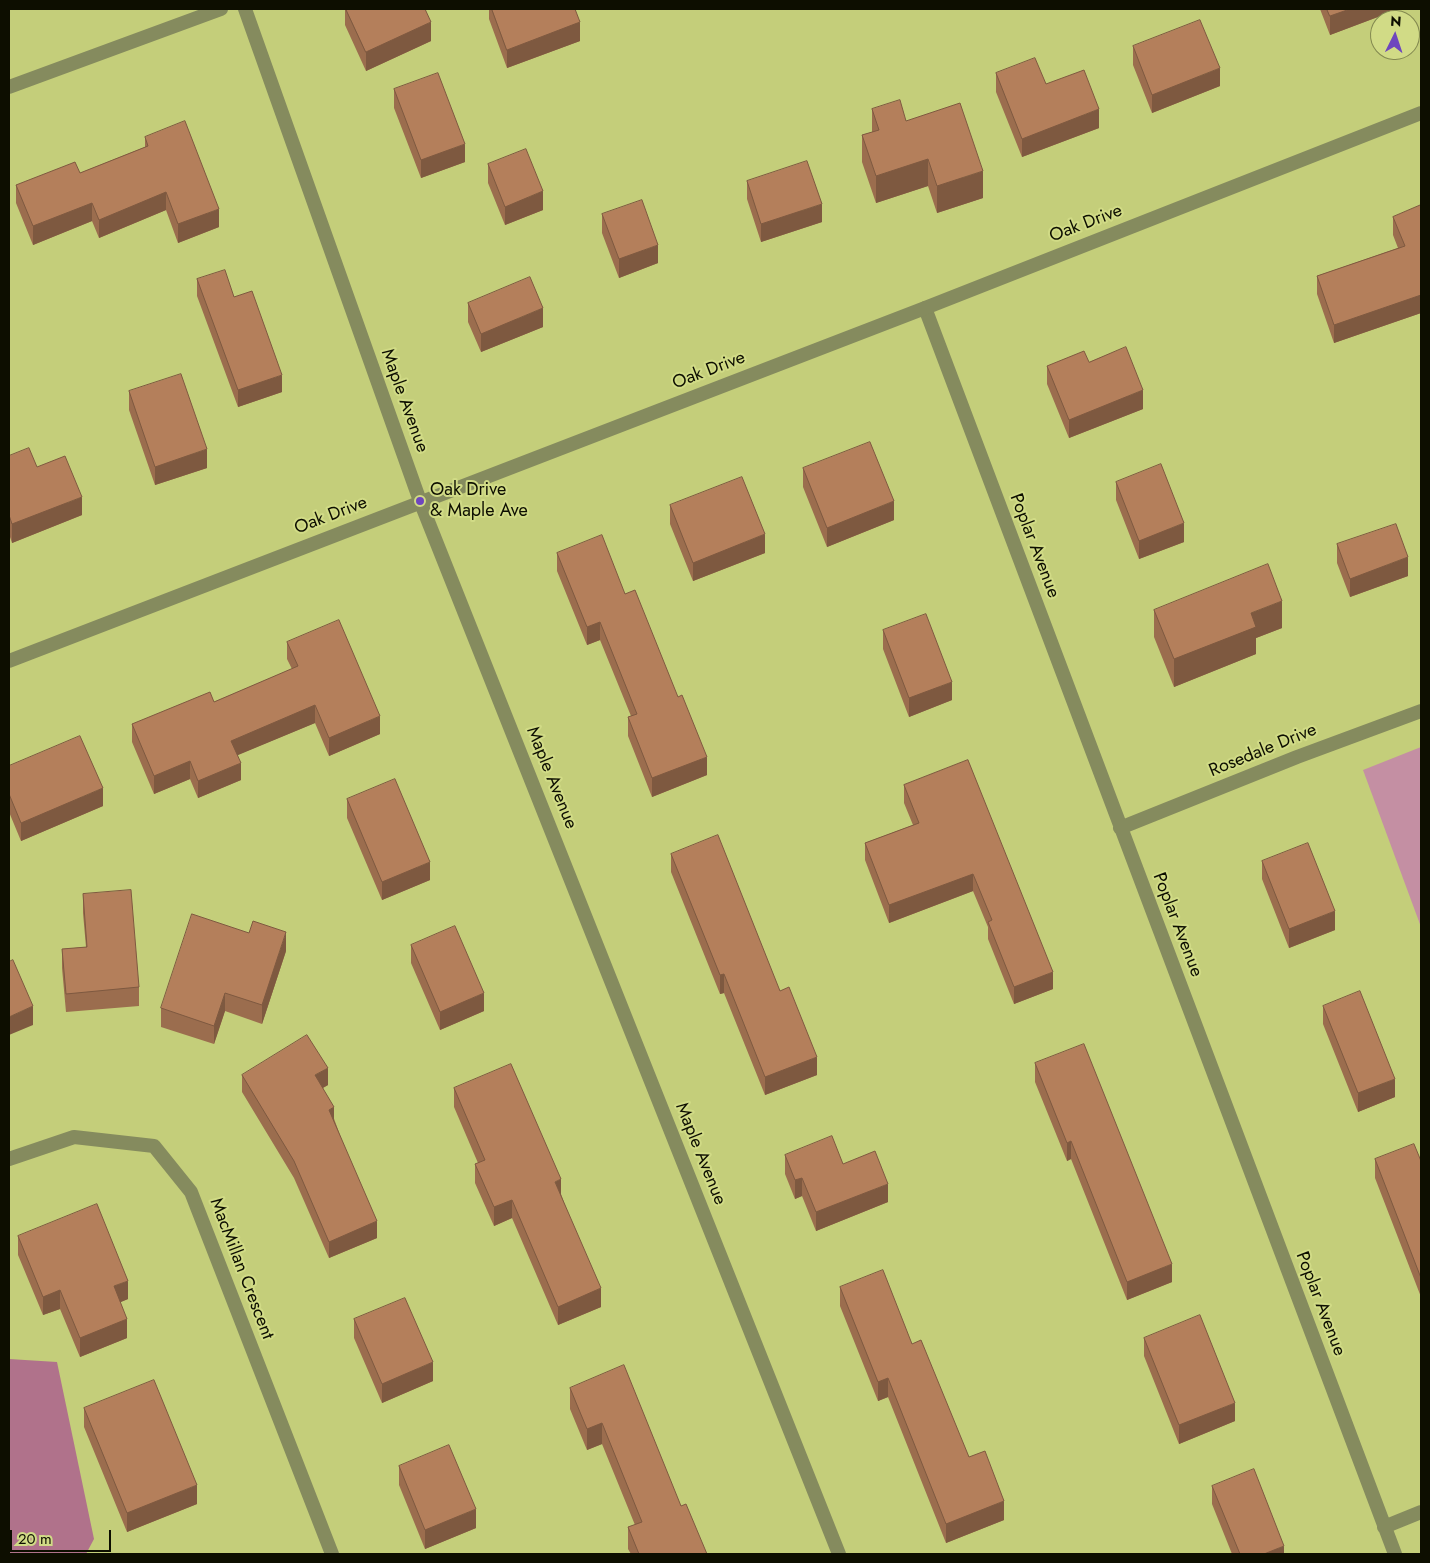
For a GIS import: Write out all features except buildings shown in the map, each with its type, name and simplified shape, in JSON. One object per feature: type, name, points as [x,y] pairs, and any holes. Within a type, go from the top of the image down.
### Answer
[{"type":"street","points":[[9,86],[221,9]]},
{"type":"street","name":"Maple Avenue","points":[[245,9],[420,501],[838,1554]]},
{"type":"street","name":"Oak Drive","points":[[9,661],[420,501],[925,308],[1421,113]]},
{"type":"street","name":"Poplar Avenue","points":[[925,308],[1395,1554]]},
{"type":"street","name":"Rosedale Drive","points":[[1120,828],[1297,757],[1421,711]]},
{"type":"street","name":"MacMillan Crescent","points":[[9,1159],[74,1137],[154,1146],[191,1192],[332,1554]]},
{"type":"street","points":[[1384,1527],[1421,1512]]},
{"type":"shaded area","points":[[1421,747],[1421,927],[1363,770]]},
{"type":"shaded area","points":[[9,1359],[57,1362],[94,1539],[86,1554],[9,1554]]},
{"type":"place","name":"Oak Drive & Maple Ave","points":[[420,501]]}]
